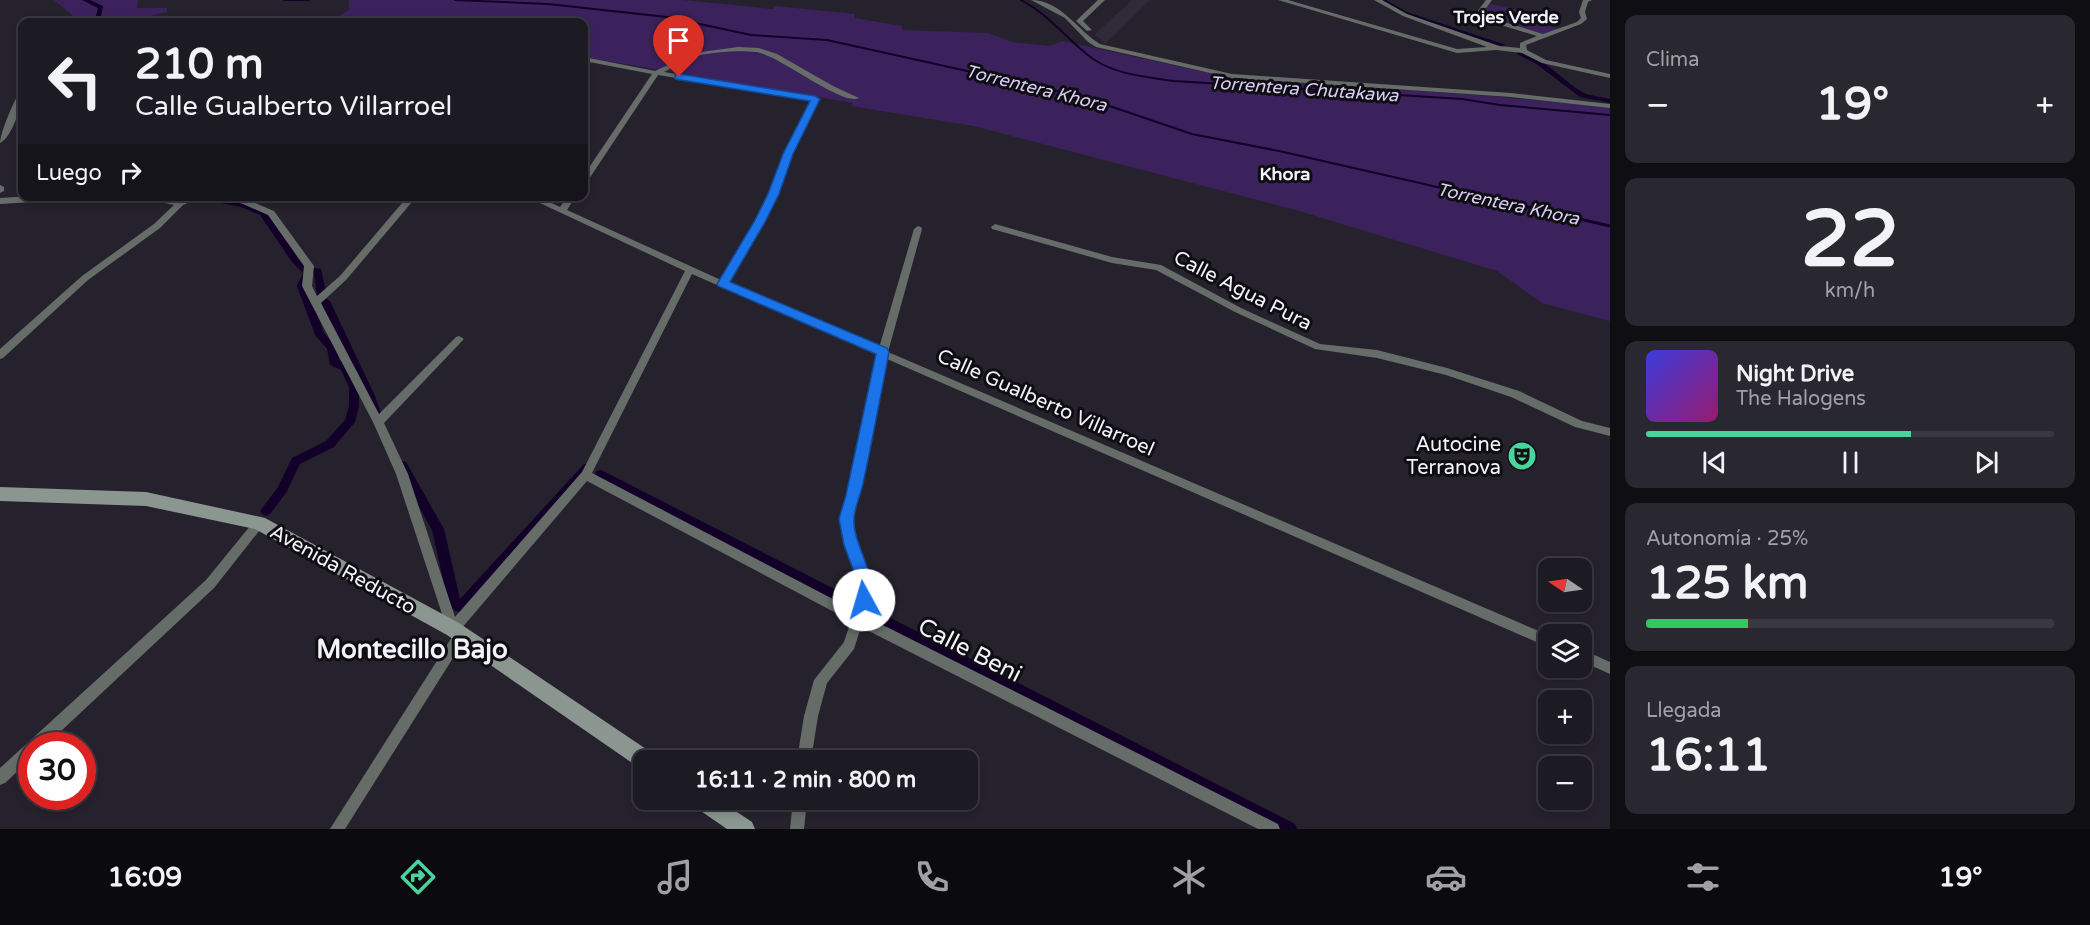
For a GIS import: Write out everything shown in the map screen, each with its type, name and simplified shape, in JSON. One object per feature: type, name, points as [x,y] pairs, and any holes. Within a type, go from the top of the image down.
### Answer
[{"type":"main road","name":"Avenida Reducto","points":[[0,494],[146,499],[260,523],[457,632],[633,752]]},
{"type":"main road","points":[[717,810],[745,829]]},
{"type":"street","points":[[1034,0],[1067,17],[1090,41],[1108,49],[1232,76],[1511,95],[1610,106]]},
{"type":"street","points":[[1102,0],[1079,21],[1108,49]]},
{"type":"street","points":[[1281,0],[1457,51],[1498,48],[1524,51],[1544,62],[1610,76]]},
{"type":"street","points":[[1377,0],[1406,15],[1498,48]]},
{"type":"street","points":[[1490,0],[1477,16],[1543,36]]},
{"type":"street","points":[[1524,51],[1522,44],[1580,23],[1584,19],[1582,12],[1585,1],[1588,0]]},
{"type":"street","points":[[588,174],[656,73],[696,54],[738,49],[759,50],[775,56],[830,88],[855,98]]},
{"type":"street","points":[[588,59],[656,73],[815,99],[788,154],[760,222],[723,284]]},
{"type":"street","points":[[0,141],[5,136],[18,102]]},
{"type":"street","points":[[0,201],[18,200]]},
{"type":"street","points":[[168,201],[180,203]]},
{"type":"street","points":[[0,355],[85,278],[157,226],[180,203],[186,201]]},
{"type":"street","points":[[242,201],[271,213],[309,266],[307,286],[378,422],[402,474],[457,632]]},
{"type":"street","points":[[316,302],[343,278],[409,201]]},
{"type":"street","name":"Calle Gualberto Villarroel","points":[[540,201],[690,270],[1538,637]]},
{"type":"street","points":[[562,211],[569,201]]},
{"type":"street","name":"Calle Agua Pura","points":[[995,227],[1112,260],[1158,267],[1238,310],[1318,347],[1377,354],[1447,372],[1515,394],[1579,424],[1610,432]]},
{"type":"street","points":[[806,750],[811,716],[821,680],[849,645],[864,600],[861,569],[851,545],[846,519],[854,495],[883,352],[918,229]]},
{"type":"street","points":[[338,829],[457,632],[586,475],[690,270]]},
{"type":"street","points":[[378,422],[459,339]]},
{"type":"street","name":"Calle Beni","points":[[586,475],[859,619],[1273,829]]},
{"type":"street","points":[[49,732],[210,584],[260,523]]},
{"type":"street","points":[[1592,660],[1610,668]]},
{"type":"street","points":[[0,778],[18,761]]},
{"type":"street","points":[[796,829],[799,810]]},
{"type":"shaded area","points":[[54,0],[138,0],[137,8],[167,8],[167,12],[148,18],[74,18]]},
{"type":"shaded area","points":[[349,0],[682,0],[773,9],[775,6],[855,14],[855,18],[902,26],[902,30],[988,33],[1012,42],[1050,46],[1063,41],[1227,77],[1610,107],[1610,321],[1542,303],[1497,271],[1296,210],[974,126],[588,58],[588,18],[336,18],[349,10]]},
{"type":"shaded area","points":[[1132,0],[1150,0],[1105,44],[1095,34]]},
{"type":"shaded area","points":[[1489,4],[1519,10],[1523,18],[1558,29],[1543,34],[1485,17],[1482,13]]},
{"type":"waterway","points":[[85,0],[101,7],[98,18]]},
{"type":"waterway","name":"Torrentera Khora","points":[[284,0],[309,0]]},
{"type":"waterway","name":"Torrentera Khora","points":[[455,0],[548,4],[667,17],[751,35],[827,40],[1080,96],[1192,134],[1279,151],[1512,204]]},
{"type":"waterway","name":"Torrentera Chutakawa","points":[[1021,0],[1050,20],[1093,59],[1112,69],[1132,74],[1174,81],[1462,99],[1500,105],[1610,115]]},
{"type":"waterway","points":[[1381,0],[1405,13],[1503,45]]},
{"type":"waterway","points":[[1519,53],[1537,62],[1583,95],[1610,101]]},
{"type":"waterway","points":[[224,201],[243,205],[263,213],[295,260],[308,272],[302,286],[320,335],[332,348],[334,362],[345,368],[354,387],[354,406],[350,422],[330,444],[296,461],[282,490],[266,511]]},
{"type":"waterway","name":"Torrentera Khora","points":[[1506,202],[1610,226]]},
{"type":"waterway","points":[[315,271],[318,271],[322,296]]},
{"type":"waterway","points":[[325,301],[376,413]]},
{"type":"waterway","points":[[402,465],[438,529],[454,601],[458,606],[466,603],[588,467]]},
{"type":"waterway","points":[[601,474],[854,605]]},
{"type":"waterway","points":[[871,614],[1290,829]]},
{"type":"place","name":"Autocine Terranova","points":[[1522,456]]},
{"type":"district","name":"Trojes Verde","points":[[1506,17]]},
{"type":"district","name":"Khora","points":[[1285,174]]},
{"type":"district","name":"Montecillo Bajo","points":[[412,649]]},
{"type":"route","points":[[679,77],[815,99],[788,154],[760,222],[723,284],[883,352],[854,495],[846,519],[851,545],[861,569],[864,600]]}]
